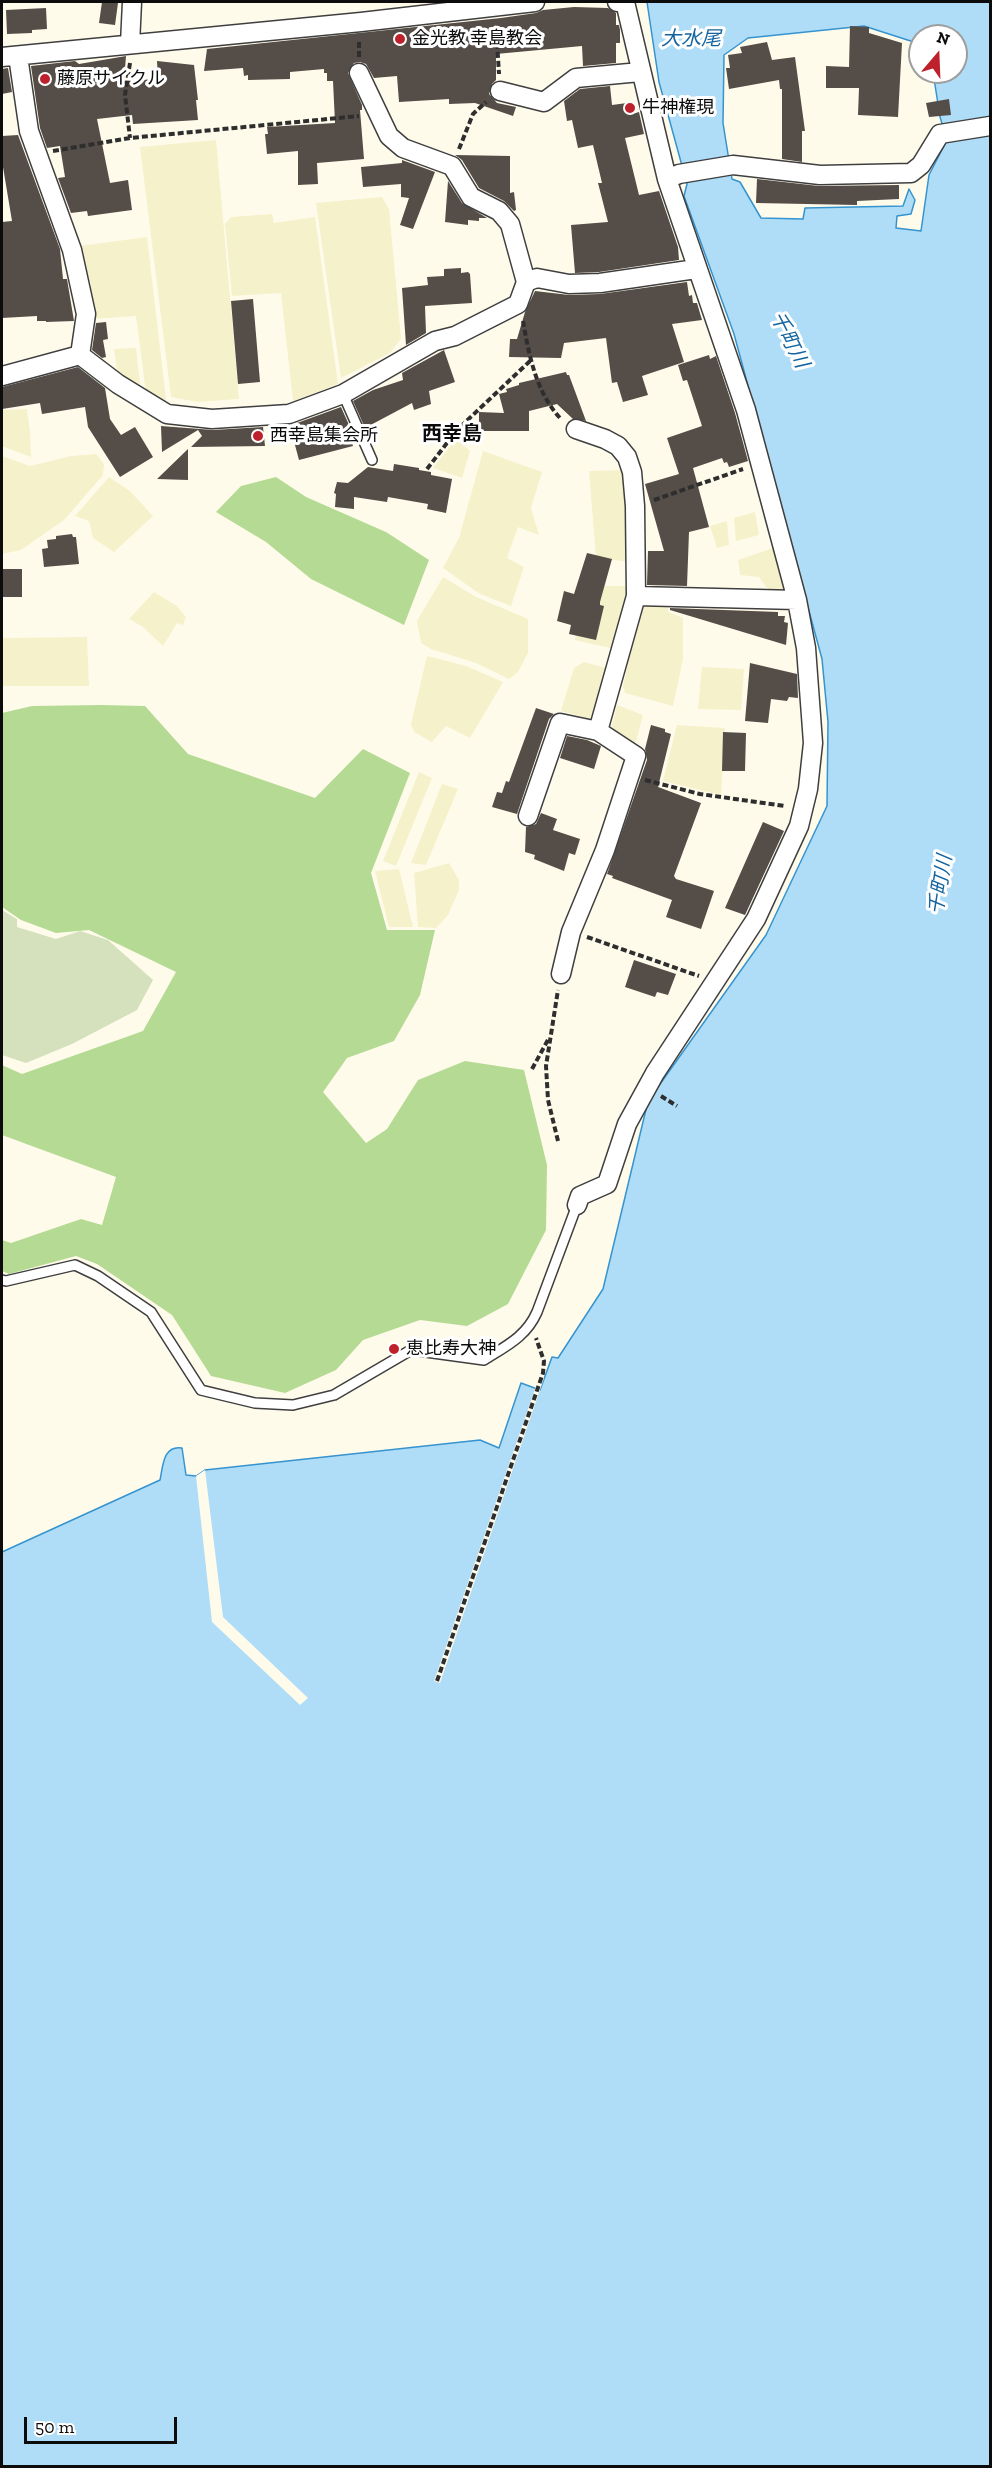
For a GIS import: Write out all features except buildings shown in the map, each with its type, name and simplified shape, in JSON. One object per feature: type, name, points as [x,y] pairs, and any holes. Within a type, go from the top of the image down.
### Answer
[{"type":"street","points":[[130,44],[132,2]]},
{"type":"street","points":[[80,356],[86,314],[72,250],[29,131],[10,57],[535,2]]},
{"type":"street","points":[[577,1205],[580,1196],[607,1184],[627,1124],[655,1073],[756,919],[799,826],[813,742],[807,659],[797,600],[746,410],[696,269],[673,177],[640,72],[625,2],[617,2]]},
{"type":"street","points":[[500,91],[544,102],[576,78],[640,72]]},
{"type":"street","points":[[80,356],[118,384],[167,414],[212,419],[289,414],[343,394],[435,341],[455,336],[518,304],[526,282],[510,224],[499,211],[471,197],[452,166],[404,147],[389,136],[359,73]]},
{"type":"street","points":[[673,177],[732,165],[820,175],[910,172],[921,165],[940,134],[990,126]]},
{"type":"street","points":[[526,282],[537,278],[569,284],[600,284],[696,269]]},
{"type":"street","points":[[2,376],[80,356]]},
{"type":"street","points":[[576,429],[618,446],[627,457],[632,472],[636,507],[636,596],[598,731]]},
{"type":"street","points":[[636,596],[797,600]]},
{"type":"street","points":[[528,816],[561,723],[598,731],[636,756],[605,850],[571,932],[561,974]]},
{"type":"lane","points":[[343,394],[372,460]]},
{"type":"lane","points":[[2,1280],[75,1265],[151,1312],[201,1390],[255,1403],[293,1405],[334,1395],[411,1350],[484,1360],[523,1335],[531,1326],[577,1205]]},
{"type":"path","points":[[452,166],[473,114],[500,91],[495,6]]},
{"type":"path","points":[[359,73],[361,22]]},
{"type":"path","points":[[130,44],[125,95],[130,138]]},
{"type":"path","points":[[38,153],[130,138],[341,117],[381,116]]},
{"type":"path","points":[[518,304],[530,361],[549,406],[565,424],[576,429]]},
{"type":"path","points":[[427,469],[457,430],[530,361]]},
{"type":"path","points":[[636,507],[760,463]]},
{"type":"path","points":[[629,776],[700,794],[803,809]]},
{"type":"path","points":[[571,932],[714,981]]},
{"type":"path","points":[[558,1141],[549,1100],[546,1066],[561,974]]},
{"type":"path","points":[[532,1069],[551,1031]]},
{"type":"path","points":[[655,1094],[677,1106]]},
{"type":"path","points":[[437,1681],[543,1373],[544,1361],[531,1326]]},
{"type":"shaded area","points":[[216,140],[239,399],[198,402],[171,397],[140,147]]},
{"type":"shaded area","points":[[382,197],[389,209],[401,339],[390,353],[341,378],[316,203]]},
{"type":"shaded area","points":[[272,214],[274,223],[315,217],[338,384],[293,401],[281,293],[232,296],[225,224],[231,217]]},
{"type":"shaded area","points":[[147,237],[167,408],[146,393],[136,316],[92,319],[91,284],[80,246]]},
{"type":"shaded area","points":[[136,348],[141,393],[118,377],[114,349]]},
{"type":"shaded area","points":[[27,409],[31,457],[2,446],[2,410]]},
{"type":"shaded area","points":[[456,439],[470,451],[462,478],[433,468]]},
{"type":"shaded area","points":[[483,451],[542,472],[531,508],[539,535],[518,527],[507,558],[524,567],[511,606],[480,594],[443,568],[459,538]]},
{"type":"shaded area","points":[[96,454],[104,464],[103,475],[64,520],[21,550],[2,554],[2,456],[30,466],[71,456]]},
{"type":"shaded area","points":[[625,470],[632,562],[596,558],[589,471]]},
{"type":"shaded area","points":[[109,477],[130,491],[153,516],[114,552],[93,538],[89,521],[75,516]]},
{"type":"shaded area","points":[[755,512],[759,535],[736,541],[734,518]]},
{"type":"shaded area","points":[[727,521],[729,545],[717,548],[710,526]]},
{"type":"shaded area","points":[[776,547],[790,595],[779,595],[766,587],[759,577],[740,575],[738,560]]},
{"type":"shaded area","points":[[443,577],[476,597],[528,619],[528,653],[518,672],[509,679],[476,663],[431,649],[421,643],[417,621]]},
{"type":"shaded area","points":[[585,586],[631,586],[615,649],[575,640]]},
{"type":"shaded area","points":[[154,592],[177,606],[186,617],[183,625],[177,623],[163,646],[143,627],[129,619]]},
{"type":"shaded area","points":[[644,605],[668,605],[668,612],[683,618],[683,659],[673,706],[625,693],[623,686],[640,609]]},
{"type":"shaded area","points":[[87,637],[89,686],[2,686],[2,638]]},
{"type":"shaded area","points":[[427,656],[466,666],[503,682],[470,738],[446,726],[432,742],[414,732],[411,724]]},
{"type":"shaded area","points":[[584,662],[610,669],[594,720],[561,711],[574,668]]},
{"type":"shaded area","points":[[702,667],[744,669],[741,710],[698,709]]},
{"type":"shaded area","points":[[617,705],[643,715],[635,746],[614,732],[612,726]]},
{"type":"shaded area","points":[[677,725],[725,728],[721,795],[663,781]]},
{"type":"shaded area","points":[[419,772],[432,778],[396,866],[383,861]]},
{"type":"shaded area","points":[[442,784],[458,789],[426,865],[411,863]]},
{"type":"shaded area","points":[[449,863],[459,880],[459,890],[448,915],[436,928],[418,927],[414,873]]},
{"type":"shaded area","points":[[399,869],[413,927],[389,927],[375,871]]},
{"type":"green space","points":[[276,477],[306,497],[386,532],[429,560],[404,625],[311,579],[266,542],[216,512],[241,486]]},
{"type":"green space","points":[[32,706],[145,706],[188,754],[315,798],[363,749],[410,773],[371,873],[387,930],[435,930],[420,995],[394,1041],[347,1058],[323,1092],[366,1143],[387,1129],[418,1080],[465,1061],[524,1070],[547,1165],[546,1230],[508,1304],[467,1326],[420,1320],[363,1340],[336,1370],[285,1393],[211,1376],[172,1315],[97,1264],[76,1256],[9,1274],[2,1271],[2,1240],[11,1243],[81,1219],[102,1225],[116,1177],[2,1135],[2,1065],[22,1074],[143,1031],[176,972],[89,930],[56,933],[21,920],[2,907],[2,713]]},
{"type":"green space","points":[[2,910],[17,919],[17,927],[56,939],[80,931],[108,940],[153,980],[137,1010],[72,1044],[26,1063],[2,1055]]},
{"type":"water","points":[[647,2],[990,2],[990,2466],[2,2466],[2,1552],[160,1480],[167,1453],[176,1448],[182,1448],[186,1475],[196,1476],[205,1470],[480,1440],[499,1448],[521,1383],[540,1390],[552,1357],[558,1358],[603,1289],[648,1101],[766,935],[827,806],[828,722],[822,659],[734,334],[684,196],[687,184],[659,82]],"holes":[[[908,24],[968,24],[968,84],[935,84],[940,117],[947,140],[929,175],[921,231],[896,228],[897,216],[911,214],[915,200],[909,189],[903,206],[805,208],[803,219],[761,218],[740,182],[732,179],[723,123],[724,55],[748,38],[864,26],[908,40]]]},
{"type":"pier","points":[[542,1377],[544,1378],[440,1683],[434,1681],[536,1386]]},
{"type":"pier","points":[[205,1470],[223,1617],[308,1698],[300,1705],[212,1622],[196,1476]]},
{"type":"place","name":"金光教 幸島教会","points":[[400,39]]},
{"type":"place","name":"藤原サイクル","points":[[45,79]]},
{"type":"place","name":"牛神権現","points":[[630,108]]},
{"type":"place","name":"西幸島集会所","points":[[258,436]]},
{"type":"place","name":"恵比寿大神","points":[[394,1349]]},
{"type":"district","name":"西幸島","points":[[452,434]]},
{"type":"water label","name":"大水尾","points":[[691,39]]},
{"type":"water label","name":"千町川","points":[[789,340]]},
{"type":"water label","name":"千町川","points":[[941,885]]}]
